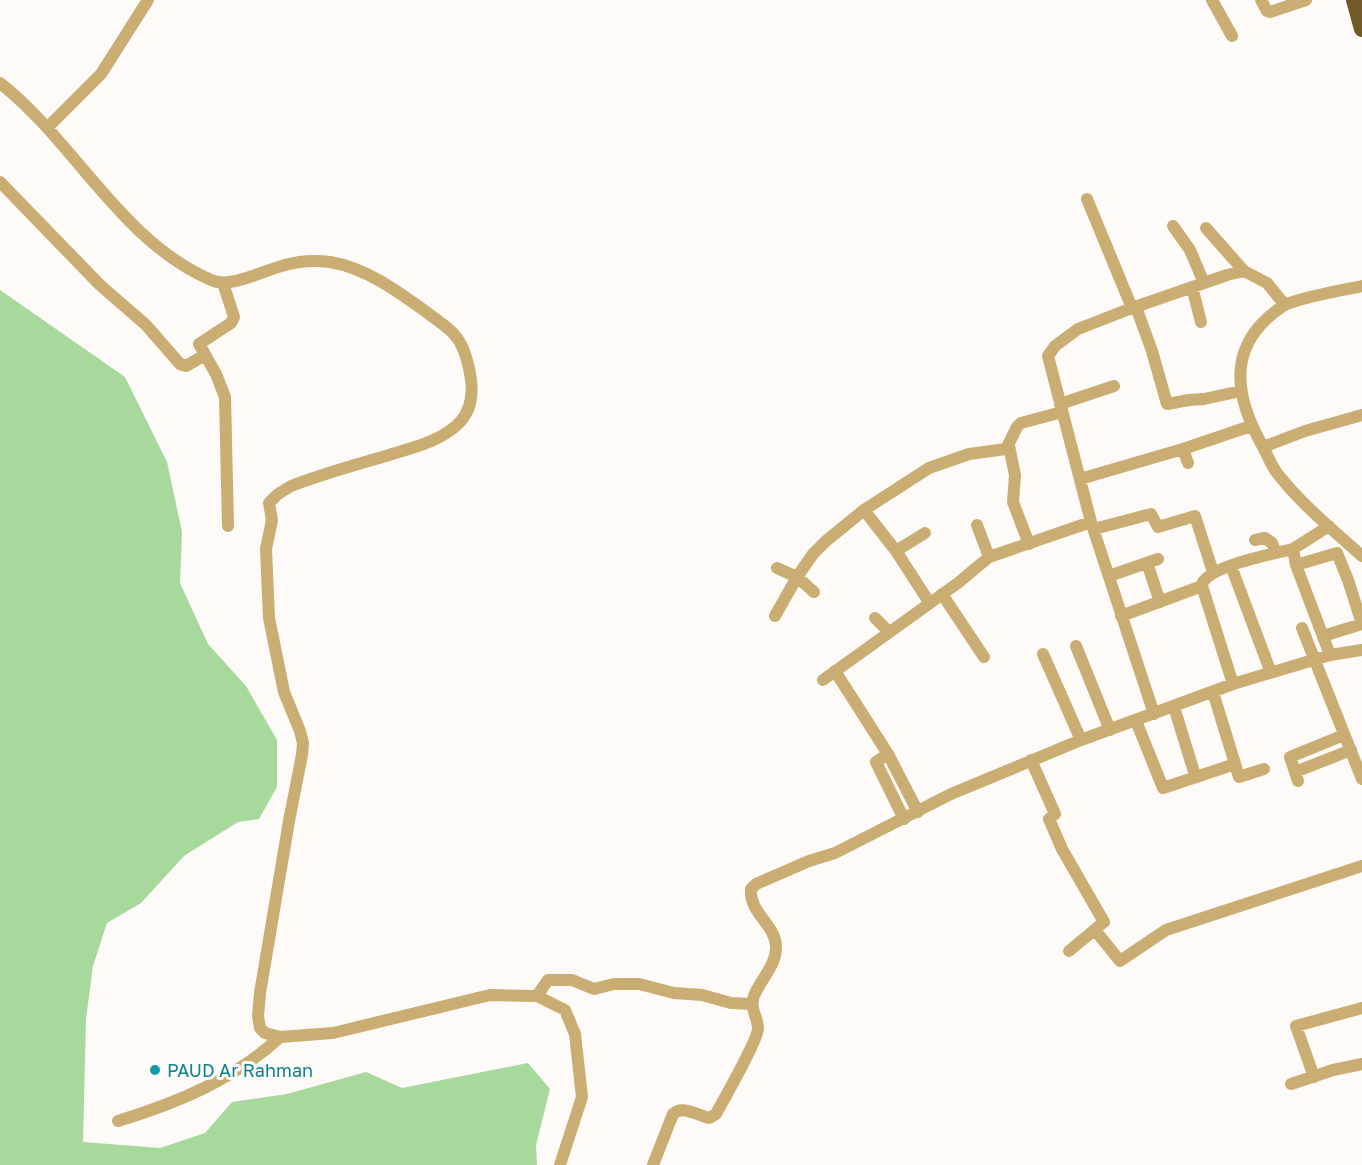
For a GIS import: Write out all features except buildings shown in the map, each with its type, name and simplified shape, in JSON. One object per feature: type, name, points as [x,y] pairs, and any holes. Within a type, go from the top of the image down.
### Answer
[{"type":"highway","points":[[1354,0],[1362,29]]},
{"type":"street","points":[[47,128],[101,74],[148,0]]},
{"type":"street","points":[[1212,0],[1232,36]]},
{"type":"street","points":[[1261,0],[1270,12],[1306,0]]},
{"type":"street","points":[[0,83],[47,128],[100,190],[164,253],[184,267],[223,283],[286,264],[306,261],[330,262],[351,267],[395,290],[447,328],[464,350],[469,367],[472,402],[460,422],[439,437],[422,445],[291,486],[269,503],[272,520],[266,549],[269,618],[284,692],[303,743],[269,936],[258,1016],[260,1028],[265,1033],[280,1037],[333,1033],[490,995],[537,996],[565,1010],[575,1034],[582,1097],[560,1165]]},
{"type":"street","points":[[0,182],[78,263],[146,325],[180,364],[186,366],[205,355]]},
{"type":"street","points":[[1087,199],[1152,351],[1167,404],[1241,391]]},
{"type":"street","points":[[1173,226],[1190,250],[1198,285],[1202,321]]},
{"type":"street","points":[[1206,228],[1244,271],[1267,283],[1285,305]]},
{"type":"street","points":[[1154,714],[1093,526],[1047,358],[1052,348],[1078,329],[1198,285],[1244,271]]},
{"type":"street","points":[[223,283],[234,317],[231,323],[200,342],[199,345],[221,383],[225,396],[228,525]]},
{"type":"street","points":[[1362,286],[1285,305],[1262,323],[1248,344],[1239,366],[1241,391],[1251,426],[1277,472],[1329,526],[1362,556]]},
{"type":"street","points":[[775,615],[813,554],[864,510],[928,468],[969,454],[1002,451],[1009,446],[1017,427],[1022,423],[1114,386]]},
{"type":"street","points":[[1263,447],[1305,431],[1362,415]]},
{"type":"street","points":[[1080,479],[1183,449],[1251,426]]},
{"type":"street","points":[[1009,446],[1015,475],[1012,502],[1029,544]]},
{"type":"street","points":[[1183,449],[1188,463]]},
{"type":"street","points":[[864,510],[896,551],[929,602]]},
{"type":"street","points":[[823,680],[942,594],[988,557],[1093,526],[1151,514],[1158,527],[1195,516],[1213,572]]},
{"type":"street","points":[[977,525],[988,557]]},
{"type":"street","points":[[1233,684],[1202,586],[1204,579],[1213,572],[1293,549],[1329,526]]},
{"type":"street","points":[[896,551],[925,532]]},
{"type":"street","points":[[1255,540],[1265,538],[1270,540],[1276,553]]},
{"type":"street","points":[[1293,549],[1296,565],[1330,655]]},
{"type":"street","points":[[1296,565],[1336,553],[1348,580],[1362,624],[1323,636]]},
{"type":"street","points":[[1109,576],[1153,561],[1160,602]]},
{"type":"street","points":[[1231,566],[1271,673]]},
{"type":"street","points":[[777,568],[797,577],[814,592]]},
{"type":"street","points":[[1121,616],[1202,586]]},
{"type":"street","points":[[942,594],[984,657]]},
{"type":"street","points":[[875,618],[889,632]]},
{"type":"street","points":[[1302,628],[1362,779]]},
{"type":"street","points":[[1076,646],[1110,730]]},
{"type":"street","points":[[653,1165],[676,1111],[682,1109],[709,1118],[716,1114],[758,1028],[752,1004],[753,997],[773,960],[776,946],[772,934],[752,905],[751,889],[756,884],[809,861],[835,853],[951,794],[1081,740],[1233,684],[1330,655],[1362,650]]},
{"type":"street","points":[[1043,654],[1081,740]]},
{"type":"street","points":[[834,671],[888,754],[918,812]]},
{"type":"street","points":[[1213,692],[1239,777],[1264,769]]},
{"type":"street","points":[[1174,707],[1194,772]]},
{"type":"street","points":[[1136,721],[1163,788],[1235,764]]},
{"type":"street","points":[[1344,735],[1290,757],[1297,776],[1351,750]]},
{"type":"street","points":[[888,754],[876,762],[904,819]]},
{"type":"street","points":[[1031,760],[1054,814],[1049,819],[1062,849],[1104,922],[1069,951]]},
{"type":"street","points":[[1095,930],[1120,961],[1166,930],[1362,866]]},
{"type":"street","points":[[537,996],[548,980],[572,980],[594,989],[614,984],[639,984],[674,993],[702,995],[731,1004],[752,1004]]},
{"type":"street","points":[[1314,1077],[1296,1026],[1362,1008]]},
{"type":"street","points":[[118,1121],[162,1106],[222,1080],[280,1037]]},
{"type":"street","points":[[1291,1084],[1362,1064]]},
{"type":"green space","points":[[0,290],[125,377],[167,462],[182,532],[180,583],[208,644],[246,686],[277,740],[277,787],[259,819],[238,822],[184,856],[141,903],[107,923],[93,966],[86,1019],[83,1142],[160,1148],[205,1133],[232,1102],[287,1094],[366,1072],[402,1088],[528,1063],[550,1089],[536,1145],[537,1165],[0,1165]]},
{"type":"place","name":"PAUD Ar Rahman","points":[[155,1070]]}]
